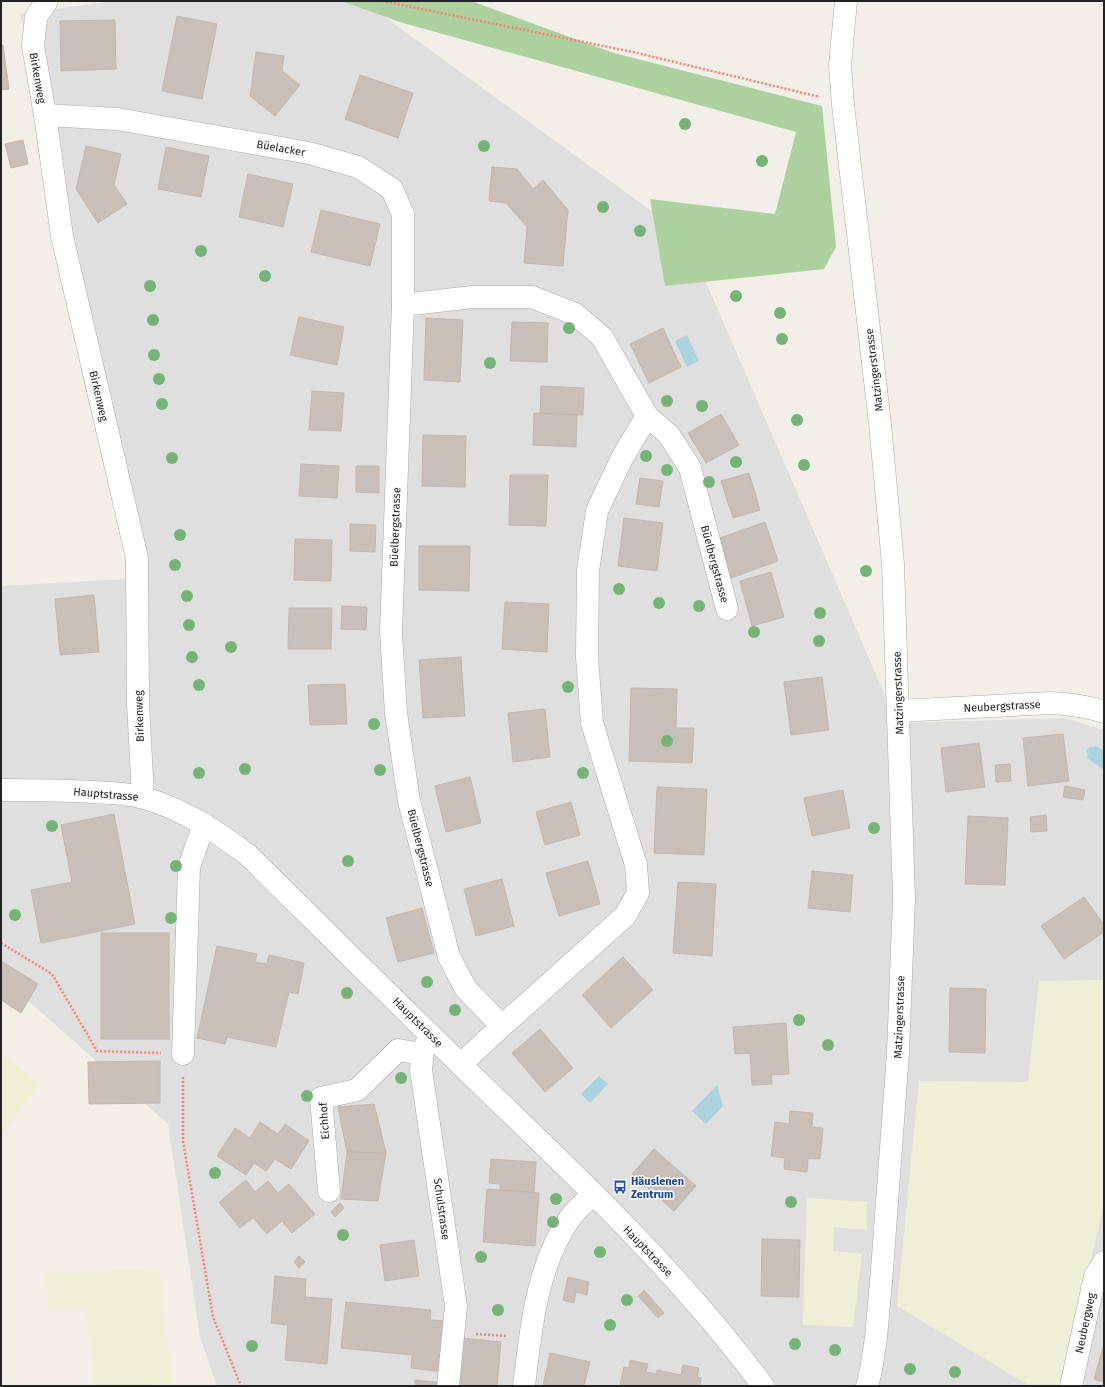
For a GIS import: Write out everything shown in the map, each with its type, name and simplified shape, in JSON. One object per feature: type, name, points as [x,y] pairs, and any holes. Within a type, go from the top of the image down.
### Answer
[{"type":"street","name":"Birkenweg","points":[[47,1],[36,17],[32,46],[45,115],[62,236],[137,558],[138,703],[143,797]]},
{"type":"street","name":"Matzingerstrasse","points":[[846,1],[840,65],[843,105],[880,424],[894,564],[904,898],[898,1053],[882,1270],[877,1331],[867,1386]]},
{"type":"street","name":"Büelacker","points":[[45,115],[117,119],[309,153],[358,167],[392,189],[403,214],[403,305]]},
{"type":"street","name":"Büelbergstrasse","points":[[502,1026],[466,989],[450,957],[409,801],[396,713],[391,632],[403,305],[472,297],[532,297],[575,314],[602,337],[647,416],[669,435],[690,468],[727,609]]},
{"type":"street","points":[[460,1064],[626,916],[638,893],[636,865],[592,723],[587,657],[588,571],[597,511],[622,458],[647,416]]},
{"type":"street","name":"Neubergstrasse","points":[[898,711],[1051,703],[1091,708],[1104,712]]},
{"type":"street","name":"Hauptstrasse","points":[[1,790],[90,792],[143,797],[174,809],[204,824],[225,837],[248,855],[427,1044],[460,1064],[575,1175],[693,1298],[735,1348],[763,1386]]},
{"type":"street","points":[[183,1054],[190,867],[204,824]]},
{"type":"street","name":"Eichhof","points":[[329,1192],[321,1098],[357,1090],[398,1050],[427,1044]]},
{"type":"street","name":"Schulstrasse","points":[[427,1044],[421,1070],[456,1306],[448,1386]]},
{"type":"street","points":[[524,1386],[531,1334],[543,1271],[552,1247],[570,1218],[593,1194]]},
{"type":"street","name":"Neubergweg","points":[[1071,1386],[1095,1276],[1104,1262]]},
{"type":"path","points":[[382,1],[633,52],[811,95],[843,105]]},
{"type":"path","points":[[1,943],[52,974],[97,1051],[183,1054],[182,1141],[213,1317],[241,1386]]},
{"type":"path","points":[[453,1332],[511,1336],[531,1334]]},
{"type":"shaded area","points":[[113,1],[363,1],[686,236],[897,723],[1065,718],[1104,730],[1104,1386],[217,1386],[200,1337],[168,1124],[1,977],[1,586],[148,578],[20,14]]},
{"type":"green space","points":[[341,1],[471,1],[614,53],[822,106],[836,247],[824,269],[665,286],[650,199],[775,214],[796,132],[403,23]]},
{"type":"green space","points":[[1104,980],[1104,1204],[1061,1386],[1030,1386],[897,1306],[919,1081],[1028,1082],[1039,981]]},
{"type":"green space","points":[[1,1054],[41,1084],[1,1135]]},
{"type":"green space","points":[[807,1198],[867,1202],[867,1230],[834,1227],[833,1251],[862,1254],[853,1327],[803,1325]]},
{"type":"green space","points":[[159,1268],[173,1384],[94,1386],[86,1309],[49,1310],[46,1274]]},
{"type":"water","points":[[687,335],[699,361],[687,367],[675,341]]},
{"type":"water","points":[[1096,746],[1104,751],[1104,770],[1087,758],[1088,756],[1086,750],[1090,747]]},
{"type":"water","points":[[599,1076],[608,1084],[590,1103],[581,1094]]},
{"type":"water","points":[[717,1085],[723,1106],[706,1124],[692,1111]]},
{"type":"building","points":[[177,16],[217,24],[202,99],[162,91]]},
{"type":"building","points":[[115,20],[116,69],[61,71],[60,21]]},
{"type":"building","points":[[1,45],[3,45],[9,89],[1,90]]},
{"type":"building","points":[[256,52],[284,56],[282,71],[300,85],[275,116],[250,96]]},
{"type":"building","points":[[360,75],[413,93],[398,138],[345,119]]},
{"type":"building","points":[[23,140],[28,164],[11,168],[5,144]]},
{"type":"building","points":[[86,146],[121,154],[114,185],[127,204],[98,223],[76,189]]},
{"type":"building","points":[[166,147],[209,156],[201,197],[158,189]]},
{"type":"building","points":[[492,167],[517,169],[533,189],[543,180],[568,210],[563,266],[524,263],[527,227],[506,203],[489,201]]},
{"type":"building","points":[[248,174],[293,184],[283,227],[239,217]]},
{"type":"building","points":[[321,210],[380,224],[370,266],[311,252]]},
{"type":"building","points":[[299,317],[344,327],[337,365],[290,355]]},
{"type":"building","points":[[426,318],[463,320],[460,382],[424,380]]},
{"type":"building","points":[[512,322],[548,323],[547,362],[510,361]]},
{"type":"building","points":[[663,328],[681,367],[649,383],[630,344]]},
{"type":"building","points":[[541,386],[584,388],[583,415],[540,413]]},
{"type":"building","points":[[312,391],[344,393],[341,431],[309,430]]},
{"type":"building","points":[[534,413],[577,415],[576,447],[533,445]]},
{"type":"building","points":[[721,414],[739,445],[706,463],[688,433]]},
{"type":"building","points":[[423,435],[466,436],[465,487],[422,486]]},
{"type":"building","points":[[301,464],[339,466],[337,498],[299,496]]},
{"type":"building","points":[[356,466],[379,466],[379,493],[356,492]]},
{"type":"building","points":[[749,473],[760,510],[733,518],[721,481]]},
{"type":"building","points":[[510,475],[548,475],[546,526],[509,525]]},
{"type":"building","points":[[640,478],[663,481],[659,507],[636,504]]},
{"type":"building","points":[[624,518],[663,523],[657,571],[618,566]]},
{"type":"building","points":[[765,522],[778,561],[731,578],[717,539]]},
{"type":"building","points":[[350,524],[376,525],[375,552],[350,551]]},
{"type":"building","points":[[295,539],[332,540],[331,581],[294,580]]},
{"type":"building","points":[[419,546],[470,546],[469,591],[419,590]]},
{"type":"building","points":[[771,572],[784,617],[752,626],[740,581]]},
{"type":"building","points":[[94,595],[99,652],[60,655],[55,599]]},
{"type":"building","points":[[505,602],[549,604],[547,652],[502,649]]},
{"type":"building","points":[[342,606],[367,607],[366,630],[341,629]]},
{"type":"building","points":[[289,608],[332,608],[331,649],[288,649]]},
{"type":"building","points":[[461,657],[465,716],[423,718],[419,660]]},
{"type":"building","points":[[822,677],[829,730],[791,735],[784,682]]},
{"type":"building","points":[[345,684],[347,724],[310,725],[308,685]]},
{"type":"building","points":[[631,688],[677,689],[676,728],[694,728],[692,763],[629,761]]},
{"type":"building","points":[[545,709],[550,757],[513,762],[508,713]]},
{"type":"building","points":[[1063,734],[1069,781],[1028,786],[1023,738]]},
{"type":"building","points":[[979,743],[985,787],[946,792],[941,748]]},
{"type":"building","points":[[1010,764],[1011,781],[996,782],[995,765]]},
{"type":"building","points":[[470,777],[481,823],[446,832],[435,786]]},
{"type":"building","points":[[1065,786],[1085,790],[1083,800],[1063,797]]},
{"type":"building","points":[[657,787],[707,789],[704,855],[654,853]]},
{"type":"building","points":[[843,790],[850,828],[812,836],[804,798]]},
{"type":"building","points":[[571,802],[580,835],[545,845],[536,812]]},
{"type":"building","points":[[114,814],[135,924],[41,943],[31,890],[72,882],[61,825]]},
{"type":"building","points":[[1046,815],[1047,831],[1031,832],[1030,817]]},
{"type":"building","points":[[968,816],[1008,818],[1005,885],[965,884]]},
{"type":"building","points":[[588,861],[600,904],[559,916],[546,873]]},
{"type":"building","points":[[812,871],[853,875],[850,912],[808,908]]},
{"type":"building","points":[[502,879],[514,926],[476,936],[464,889]]},
{"type":"building","points":[[678,882],[716,884],[712,956],[673,953]]},
{"type":"building","points":[[1084,897],[1104,925],[1104,932],[1064,959],[1041,926]]},
{"type":"building","points":[[422,908],[434,953],[398,962],[386,918]]},
{"type":"building","points":[[101,933],[169,933],[169,1039],[101,1039]]},
{"type":"building","points":[[217,946],[257,954],[255,962],[267,964],[269,955],[304,963],[298,994],[289,992],[276,1047],[227,1037],[225,1044],[197,1038]]},
{"type":"building","points":[[623,957],[653,990],[611,1028],[582,995]]},
{"type":"building","points":[[1,961],[38,984],[21,1013],[1,1000]]},
{"type":"building","points":[[950,988],[986,989],[985,1053],[949,1052]]},
{"type":"building","points":[[786,1023],[789,1074],[771,1075],[772,1084],[752,1085],[750,1053],[735,1054],[733,1027]]},
{"type":"building","points":[[540,1029],[573,1068],[545,1092],[512,1053]]},
{"type":"building","points":[[160,1061],[160,1103],[89,1104],[88,1062]]},
{"type":"building","points":[[374,1104],[386,1153],[347,1152],[338,1107]]},
{"type":"building","points":[[790,1111],[813,1113],[812,1127],[823,1128],[820,1159],[808,1158],[807,1172],[784,1169],[785,1158],[771,1156],[775,1122],[789,1124]]},
{"type":"building","points":[[260,1122],[278,1134],[285,1124],[309,1141],[291,1169],[275,1159],[266,1171],[254,1163],[246,1175],[217,1156],[235,1128],[250,1138]]},
{"type":"building","points":[[654,1149],[696,1186],[674,1211],[632,1174]]},
{"type":"building","points":[[347,1152],[386,1153],[378,1201],[341,1199]]},
{"type":"building","points":[[491,1159],[536,1162],[534,1192],[500,1190],[500,1184],[489,1183]]},
{"type":"building","points":[[246,1180],[255,1192],[268,1181],[278,1193],[289,1184],[315,1214],[292,1233],[282,1221],[267,1234],[253,1218],[240,1228],[219,1202]]},
{"type":"building","points":[[487,1189],[539,1193],[535,1246],[483,1242]]},
{"type":"building","points":[[340,1203],[344,1208],[335,1217],[331,1212]]},
{"type":"building","points":[[762,1239],[800,1240],[799,1297],[761,1296]]},
{"type":"building","points":[[414,1240],[419,1276],[385,1281],[380,1245]]},
{"type":"building","points":[[299,1256],[305,1262],[299,1268],[294,1262]]},
{"type":"building","points":[[275,1276],[306,1279],[305,1297],[332,1299],[327,1364],[285,1360],[288,1325],[271,1323]]},
{"type":"building","points":[[568,1277],[589,1282],[587,1295],[576,1292],[574,1303],[563,1300]]},
{"type":"building","points":[[644,1290],[664,1313],[658,1318],[638,1296]]},
{"type":"building","points":[[346,1302],[431,1310],[430,1320],[448,1321],[443,1372],[411,1368],[412,1355],[341,1348]]},
{"type":"building","points":[[462,1338],[501,1342],[497,1386],[458,1386]]},
{"type":"building","points":[[1104,1344],[1104,1382],[1094,1379]]},
{"type":"building","points":[[550,1353],[590,1362],[584,1386],[543,1386]]},
{"type":"building","points":[[630,1360],[648,1364],[646,1372],[656,1374],[657,1370],[681,1375],[683,1365],[699,1368],[697,1377],[701,1378],[700,1386],[620,1386],[624,1367],[629,1368]]},
{"type":"building","points":[[415,1380],[442,1383],[442,1386],[415,1386]]},
{"type":"place","name":"Häuslenen Zentrum","points":[[620,1187]]}]
